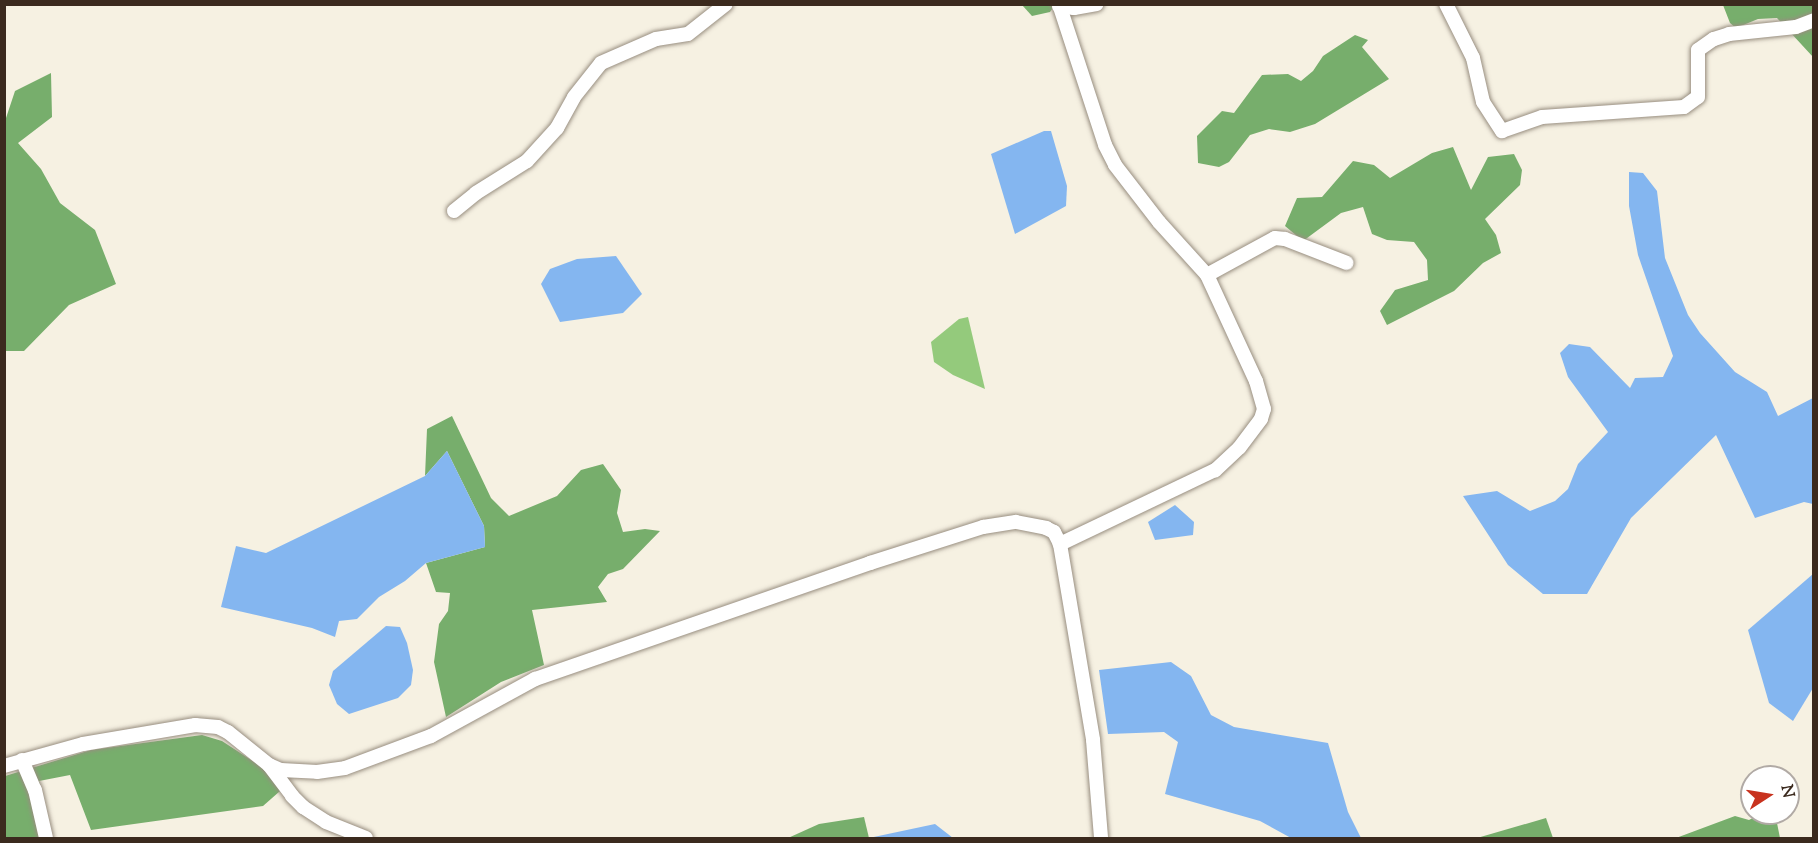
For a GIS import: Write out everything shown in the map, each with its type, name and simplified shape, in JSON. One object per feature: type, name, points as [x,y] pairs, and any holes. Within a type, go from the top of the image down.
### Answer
[{"type":"street","points":[[454,211],[476,193],[527,161],[557,128],[574,97],[601,63],[656,39],[688,34],[726,4]]},
{"type":"street","points":[[1060,544],[1215,470],[1239,448],[1261,419],[1264,410],[1256,381],[1207,275],[1159,222],[1115,165],[1088,97],[1059,5],[1074,8],[1097,4]]},
{"type":"street","points":[[1446,4],[1473,58],[1483,102],[1502,131],[1542,117],[1684,107],[1698,97],[1698,50],[1714,39],[1729,34],[1796,27],[1814,20]]},
{"type":"street","points":[[1207,275],[1275,238],[1285,239],[1347,263]]},
{"type":"street","points":[[269,765],[281,770],[317,772],[363,762],[431,736],[535,679],[983,527],[1016,522],[1054,532],[1060,544],[1093,740],[1101,838]]},
{"type":"street","points":[[4,766],[83,744],[195,725],[218,727],[228,732],[269,765],[286,789],[303,807],[326,822],[366,838]]},
{"type":"street","points":[[22,760],[35,790],[46,838]]},
{"type":"green space","points":[[1022,5],[1055,5],[1050,12],[1032,16]]},
{"type":"green space","points":[[1723,5],[1813,5],[1813,57],[1777,18],[1758,19],[1736,28],[1730,23]]},
{"type":"green space","points":[[1355,35],[1368,40],[1362,47],[1389,79],[1315,124],[1290,132],[1269,129],[1250,135],[1229,162],[1219,167],[1198,163],[1197,136],[1222,111],[1234,113],[1262,75],[1288,74],[1301,81],[1313,71],[1323,56]]},
{"type":"green space","points":[[51,73],[52,117],[18,143],[41,169],[60,203],[95,230],[116,284],[69,305],[24,351],[5,351],[5,121],[15,91]]},
{"type":"green space","points":[[1453,147],[1471,190],[1488,157],[1514,154],[1522,170],[1520,185],[1485,219],[1496,235],[1501,253],[1483,263],[1454,291],[1387,325],[1380,311],[1395,290],[1428,280],[1427,260],[1414,242],[1387,240],[1372,234],[1363,207],[1341,213],[1303,241],[1285,226],[1297,198],[1322,197],[1353,161],[1374,165],[1390,178],[1432,153]]},
{"type":"green space","points":[[968,317],[985,389],[953,375],[934,362],[931,342],[959,319]]},
{"type":"green space","points":[[452,416],[491,498],[509,516],[557,496],[581,470],[603,464],[621,490],[617,513],[623,532],[645,529],[660,531],[623,569],[608,574],[598,587],[607,602],[532,610],[544,665],[501,682],[446,717],[434,662],[439,624],[448,611],[450,593],[436,592],[426,563],[485,547],[484,526],[447,451],[425,476],[427,429]]},
{"type":"green space","points":[[202,735],[222,741],[288,784],[263,806],[91,830],[70,775],[39,781],[52,838],[5,838],[5,776],[91,750]]},
{"type":"green space","points":[[1735,816],[1740,817],[1740,825],[1777,825],[1780,838],[1676,838]]},
{"type":"green space","points":[[864,817],[869,838],[788,838],[819,824]]},
{"type":"green space","points":[[1546,818],[1553,838],[1477,838]]},
{"type":"water","points":[[1044,131],[1051,131],[1067,186],[1066,206],[1015,234],[991,154]]},
{"type":"water","points":[[1629,172],[1643,173],[1657,191],[1665,258],[1688,315],[1700,333],[1735,372],[1767,392],[1778,416],[1813,398],[1813,504],[1804,502],[1755,518],[1716,435],[1631,518],[1587,594],[1543,594],[1508,565],[1463,496],[1497,491],[1530,511],[1555,501],[1568,489],[1578,464],[1608,432],[1568,377],[1560,353],[1569,344],[1590,347],[1630,388],[1635,378],[1663,377],[1673,356],[1638,255],[1629,206]]},
{"type":"water","points":[[616,256],[642,294],[623,313],[560,322],[541,284],[550,269],[577,259]]},
{"type":"water","points":[[447,451],[484,526],[485,547],[426,563],[405,581],[379,597],[357,619],[339,621],[335,637],[312,628],[221,607],[236,546],[266,553],[425,476]]},
{"type":"water","points":[[1175,505],[1194,522],[1193,535],[1155,540],[1148,522]]},
{"type":"water","points":[[1813,574],[1813,688],[1793,721],[1769,703],[1748,630]]},
{"type":"water","points":[[386,626],[400,627],[407,643],[413,670],[411,685],[398,698],[349,714],[337,704],[329,685],[333,671]]},
{"type":"water","points":[[1171,662],[1191,676],[1211,715],[1234,727],[1328,743],[1348,812],[1361,838],[1291,838],[1260,821],[1165,794],[1178,742],[1164,732],[1108,734],[1099,670]]},
{"type":"water","points":[[935,824],[953,838],[869,838]]}]
